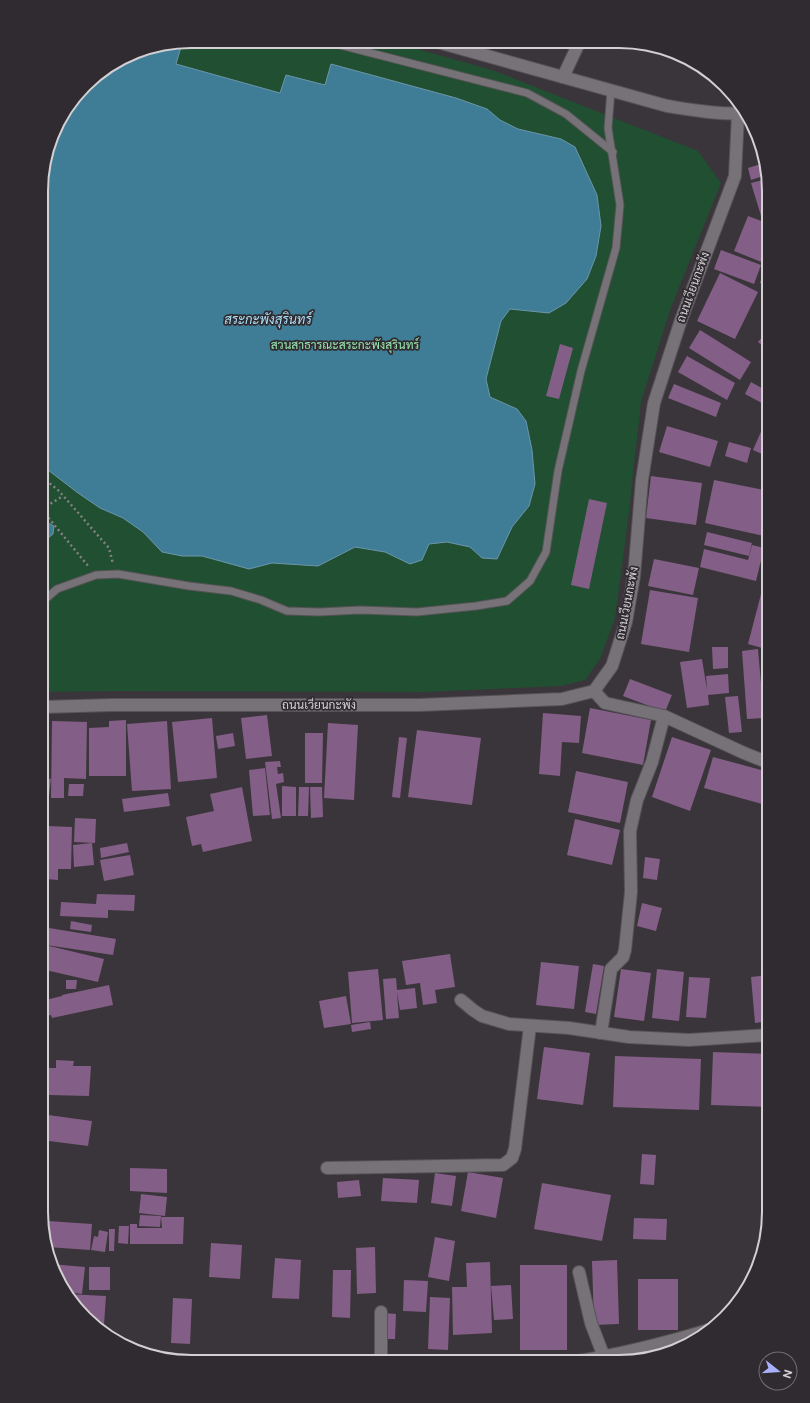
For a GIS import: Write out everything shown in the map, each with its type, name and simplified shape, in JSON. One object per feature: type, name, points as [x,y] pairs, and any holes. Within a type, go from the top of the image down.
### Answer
[{"type":"street","name":"ถนนเวียนกะพัง","points":[[459,48],[667,106],[697,111],[740,114]]},
{"type":"street","points":[[563,77],[576,48]]},
{"type":"street","name":"ถนนเวียนกะพัง","points":[[48,707],[112,705],[420,704],[562,699],[594,691],[612,666],[626,622],[634,576],[642,480],[654,403],[681,320],[735,176],[742,117]]},
{"type":"street","points":[[594,691],[605,704],[664,716],[744,754],[762,760]]},
{"type":"street","points":[[601,1033],[611,969],[623,957],[625,950],[631,892],[630,830],[638,800],[652,762],[664,716]]},
{"type":"street","points":[[461,1000],[482,1016],[509,1024],[569,1028],[630,1037],[690,1040],[762,1035]]},
{"type":"street","points":[[327,1168],[503,1165],[512,1158],[515,1149],[530,1026]]},
{"type":"street","points":[[579,1272],[591,1323],[603,1355]]},
{"type":"street","points":[[381,1312],[381,1355]]},
{"type":"street","points":[[613,1355],[666,1343],[693,1335]]},
{"type":"lane","points":[[351,48],[527,93],[566,114],[613,152]]},
{"type":"lane","points":[[48,597],[57,589],[96,575],[115,574],[231,591],[261,600],[287,611],[319,612],[360,610],[417,612],[476,606],[507,601],[530,581],[546,552],[558,471],[582,371],[616,248],[620,205],[613,152],[608,128],[611,90]]},
{"type":"path","points":[[48,482],[63,496],[109,548],[115,574]]},
{"type":"path","points":[[48,506],[63,496]]},
{"type":"path","points":[[48,517],[96,575]]},
{"type":"green space","name":"สระกะพังสุรินทร์","points":[[181,48],[413,48],[492,70],[698,151],[721,183],[670,310],[641,402],[615,618],[600,659],[585,680],[561,686],[424,692],[48,692],[48,181],[53,154],[67,119],[83,97],[97,83],[119,67],[136,59],[154,53]]},
{"type":"water","name":"สระกะพังสุรินทร์","points":[[181,48],[176,64],[280,93],[286,75],[325,85],[331,64],[456,98],[487,109],[500,120],[518,129],[561,139],[575,147],[597,195],[601,226],[596,256],[587,279],[566,303],[549,313],[510,309],[501,321],[486,379],[490,397],[517,409],[526,421],[532,450],[535,484],[529,506],[512,527],[497,559],[482,558],[470,547],[447,542],[429,544],[422,560],[410,564],[385,552],[355,547],[318,566],[272,563],[249,569],[202,556],[182,556],[162,552],[143,532],[123,518],[100,508],[48,470],[48,181],[53,154],[67,119],[83,97],[111,72],[136,59],[154,53]]},
{"type":"water","points":[[48,523],[54,526],[53,534],[48,538]]},
{"type":"building","points":[[759,164],[762,176],[751,180],[748,168]]},
{"type":"building","points":[[762,180],[762,219],[751,183]]},
{"type":"building","points":[[748,216],[762,221],[762,262],[734,251]]},
{"type":"building","points":[[721,250],[761,265],[754,284],[714,269]]},
{"type":"building","points":[[720,273],[758,292],[735,339],[697,321]]},
{"type":"building","points":[[700,330],[751,362],[740,380],[689,348]]},
{"type":"building","points":[[762,337],[762,345],[758,342]]},
{"type":"building","points":[[560,344],[573,348],[559,399],[546,396]]},
{"type":"building","points":[[687,356],[735,383],[727,400],[678,372]]},
{"type":"building","points":[[751,382],[762,388],[762,403],[745,394]]},
{"type":"building","points":[[674,384],[721,403],[716,417],[668,398]]},
{"type":"building","points":[[667,426],[718,441],[710,467],[659,452]]},
{"type":"building","points":[[762,429],[762,454],[753,450]]},
{"type":"building","points":[[729,442],[751,448],[747,463],[725,456]]},
{"type":"building","points":[[651,476],[702,483],[696,525],[646,518]]},
{"type":"building","points":[[714,480],[762,490],[762,535],[705,523]]},
{"type":"building","points":[[589,499],[607,503],[589,589],[571,585]]},
{"type":"building","points":[[707,532],[752,543],[749,556],[704,545]]},
{"type":"building","points":[[752,545],[762,548],[762,556],[756,581],[700,567],[704,549],[748,560]]},
{"type":"building","points":[[654,559],[699,568],[693,595],[648,586]]},
{"type":"building","points":[[650,590],[698,598],[689,652],[641,644]]},
{"type":"building","points":[[761,594],[762,594],[762,648],[748,644]]},
{"type":"building","points":[[712,647],[728,647],[728,668],[713,669]]},
{"type":"building","points":[[758,649],[762,695],[762,718],[747,719],[742,651]]},
{"type":"building","points":[[702,659],[707,690],[706,676],[728,674],[729,693],[708,695],[709,705],[687,708],[680,662]]},
{"type":"building","points":[[630,679],[672,695],[665,712],[623,696]]},
{"type":"building","points":[[738,696],[742,732],[729,733],[725,697]]},
{"type":"building","points":[[590,708],[651,720],[643,765],[582,753]]},
{"type":"building","points":[[543,713],[581,716],[579,743],[562,742],[560,776],[539,774]]},
{"type":"building","points":[[267,715],[272,756],[246,759],[241,718]]},
{"type":"building","points":[[212,718],[217,778],[178,782],[172,722]]},
{"type":"building","points":[[126,720],[126,776],[89,776],[89,728],[109,727],[109,721]]},
{"type":"building","points":[[52,721],[87,722],[86,779],[64,778],[64,798],[51,798]]},
{"type":"building","points":[[167,721],[171,789],[132,791],[127,724]]},
{"type":"building","points":[[328,723],[358,725],[354,800],[324,798]]},
{"type":"building","points":[[417,730],[481,738],[472,805],[408,797]]},
{"type":"building","points":[[233,733],[235,746],[218,749],[216,736]]},
{"type":"building","points":[[305,733],[323,733],[322,783],[305,783]]},
{"type":"building","points":[[399,737],[407,738],[400,798],[392,797]]},
{"type":"building","points":[[672,737],[711,750],[690,811],[652,797]]},
{"type":"building","points":[[713,757],[762,770],[762,804],[704,788]]},
{"type":"building","points":[[280,761],[281,767],[277,767],[278,774],[283,773],[284,782],[276,784],[281,818],[272,819],[265,762]]},
{"type":"building","points":[[265,768],[270,815],[253,816],[249,770]]},
{"type":"building","points":[[576,771],[628,782],[620,823],[568,812]]},
{"type":"building","points":[[48,779],[51,779],[48,804]]},
{"type":"building","points":[[69,784],[84,784],[83,796],[68,796]]},
{"type":"building","points":[[282,786],[296,787],[296,816],[282,816]]},
{"type":"building","points":[[242,787],[252,841],[203,852],[201,844],[192,846],[186,817],[214,811],[210,794]]},
{"type":"building","points":[[299,787],[309,787],[308,816],[298,816]]},
{"type":"building","points":[[310,787],[322,787],[323,817],[311,818]]},
{"type":"building","points":[[168,793],[170,806],[124,812],[122,799]]},
{"type":"building","points":[[75,818],[96,819],[95,843],[74,842]]},
{"type":"building","points":[[575,819],[620,830],[612,865],[567,855]]},
{"type":"building","points":[[48,826],[72,827],[71,869],[58,869],[58,880],[48,879]]},
{"type":"building","points":[[92,843],[94,865],[74,867],[73,845]]},
{"type":"building","points":[[127,843],[129,852],[101,858],[100,848]]},
{"type":"building","points":[[130,855],[134,875],[104,881],[100,860]]},
{"type":"building","points":[[645,857],[660,859],[657,880],[643,878]]},
{"type":"building","points":[[97,894],[135,895],[134,911],[108,910],[108,918],[60,916],[61,902],[96,904]]},
{"type":"building","points":[[642,903],[662,908],[656,931],[637,926]]},
{"type":"building","points":[[71,921],[92,925],[91,932],[70,929]]},
{"type":"building","points":[[49,928],[116,939],[113,955],[48,945]]},
{"type":"building","points":[[48,946],[104,959],[98,982],[48,971]]},
{"type":"building","points":[[450,954],[455,987],[435,990],[437,1003],[423,1005],[420,983],[406,985],[402,961]]},
{"type":"building","points":[[541,962],[579,966],[574,1009],[536,1005]]},
{"type":"building","points":[[593,964],[604,966],[596,1014],[585,1012]]},
{"type":"building","points":[[378,969],[383,1020],[352,1023],[348,972]]},
{"type":"building","points":[[621,969],[651,973],[644,1021],[614,1017]]},
{"type":"building","points":[[657,969],[684,972],[679,1021],[652,1018]]},
{"type":"building","points":[[762,976],[762,1022],[755,1023],[751,977]]},
{"type":"building","points":[[689,977],[710,978],[706,1018],[686,1017]]},
{"type":"building","points":[[396,978],[397,990],[415,988],[417,1008],[400,1010],[397,992],[399,1018],[386,1019],[383,979]]},
{"type":"building","points":[[66,980],[77,980],[76,989],[66,989]]},
{"type":"building","points":[[109,985],[113,1005],[52,1018],[51,1015],[48,1016],[48,999]]},
{"type":"building","points":[[346,996],[351,1024],[324,1028],[319,1001]]},
{"type":"building","points":[[370,1022],[371,1029],[352,1032],[351,1025]]},
{"type":"building","points":[[544,1047],[590,1053],[583,1105],[537,1099]]},
{"type":"building","points":[[713,1052],[762,1054],[762,1107],[711,1105]]},
{"type":"building","points":[[615,1056],[701,1059],[699,1110],[613,1107]]},
{"type":"building","points":[[56,1060],[74,1061],[73,1066],[91,1066],[89,1096],[48,1095],[49,1068],[56,1068]]},
{"type":"building","points":[[48,1115],[92,1121],[88,1146],[48,1141]]},
{"type":"building","points":[[642,1154],[656,1155],[654,1185],[640,1184]]},
{"type":"building","points":[[130,1168],[167,1169],[167,1193],[130,1191]]},
{"type":"building","points":[[468,1172],[503,1178],[496,1218],[461,1211]]},
{"type":"building","points":[[435,1173],[456,1176],[452,1206],[431,1203]]},
{"type":"building","points":[[383,1178],[419,1180],[417,1203],[381,1201]]},
{"type":"building","points":[[359,1180],[361,1196],[338,1198],[337,1182]]},
{"type":"building","points":[[542,1183],[611,1195],[602,1241],[534,1229]]},
{"type":"building","points":[[141,1194],[167,1197],[165,1216],[139,1213]]},
{"type":"building","points":[[140,1215],[161,1216],[160,1227],[139,1226]]},
{"type":"building","points":[[161,1217],[184,1217],[183,1244],[130,1244],[130,1224],[137,1224],[137,1228],[162,1228]]},
{"type":"building","points":[[634,1218],[667,1219],[666,1240],[633,1239]]},
{"type":"building","points":[[48,1221],[92,1224],[90,1250],[53,1247]]},
{"type":"building","points":[[119,1226],[129,1226],[128,1244],[118,1243]]},
{"type":"building","points":[[109,1229],[115,1229],[114,1251],[109,1251]]},
{"type":"building","points":[[99,1230],[108,1232],[105,1252],[91,1250],[94,1236],[98,1237]]},
{"type":"building","points":[[435,1237],[455,1241],[449,1281],[428,1277]]},
{"type":"building","points":[[211,1243],[242,1245],[240,1279],[209,1277]]},
{"type":"building","points":[[375,1247],[376,1293],[357,1294],[356,1248]]},
{"type":"building","points":[[275,1258],[301,1260],[299,1299],[272,1298]]},
{"type":"building","points":[[617,1260],[619,1324],[594,1325],[592,1261]]},
{"type":"building","points":[[490,1262],[492,1333],[453,1335],[452,1287],[467,1287],[466,1263]]},
{"type":"building","points":[[58,1265],[85,1267],[82,1294],[72,1292]]},
{"type":"building","points":[[520,1265],[567,1265],[567,1350],[520,1350]]},
{"type":"building","points":[[89,1267],[110,1267],[110,1290],[89,1290]]},
{"type":"building","points":[[333,1270],[351,1270],[350,1318],[332,1317]]},
{"type":"building","points":[[638,1279],[678,1279],[678,1330],[638,1330]]},
{"type":"building","points":[[404,1280],[428,1281],[426,1312],[403,1311]]},
{"type":"building","points":[[511,1285],[513,1319],[494,1320],[491,1286]]},
{"type":"building","points":[[74,1294],[106,1296],[104,1325],[83,1306]]},
{"type":"building","points":[[430,1297],[450,1298],[448,1350],[428,1349]]},
{"type":"building","points":[[173,1298],[192,1299],[190,1344],[171,1343]]},
{"type":"building","points":[[385,1313],[396,1314],[395,1339],[384,1339]]},
{"type":"park label","name":"สวนสาธารณะสระกะพังสุรินทร์","points":[[345,345]]}]
